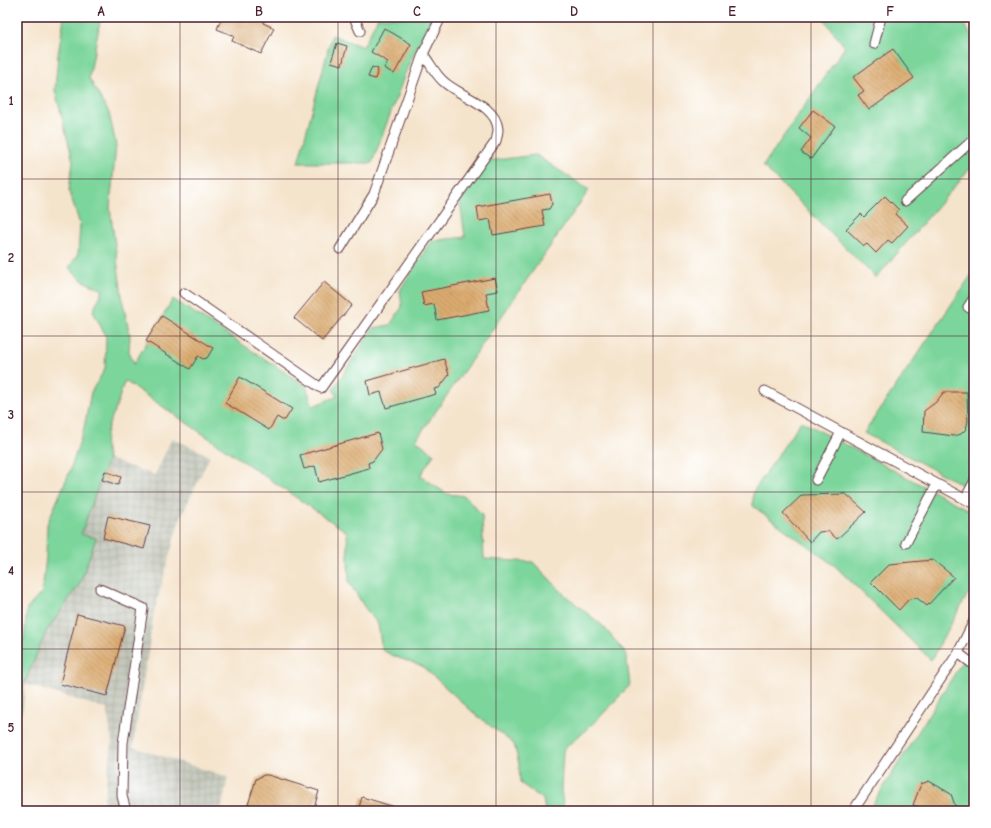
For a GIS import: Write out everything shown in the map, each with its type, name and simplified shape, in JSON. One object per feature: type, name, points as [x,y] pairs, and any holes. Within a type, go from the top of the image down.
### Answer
[{"type":"lane","points":[[354,17],[360,31]]},
{"type":"lane","points":[[340,249],[374,194],[423,54],[440,17]]},
{"type":"lane","points":[[874,44],[881,17]]},
{"type":"lane","points":[[184,293],[321,388],[496,141],[498,130],[496,119],[475,101],[444,82],[423,54]]},
{"type":"lane","points":[[905,201],[974,139]]},
{"type":"lane","points":[[974,298],[968,307],[974,311]]},
{"type":"lane","points":[[765,391],[974,504]]},
{"type":"lane","points":[[816,480],[841,432]]},
{"type":"lane","points":[[965,499],[974,482]]},
{"type":"lane","points":[[906,543],[937,484]]},
{"type":"lane","points":[[100,589],[142,608],[123,743],[122,796],[126,811]]},
{"type":"lane","points":[[853,811],[958,653],[974,621]]},
{"type":"lane","points":[[958,653],[974,665]]},
{"type":"shaded area","points":[[172,438],[210,456],[179,521],[154,613],[133,747],[228,777],[221,811],[102,811],[112,743],[107,709],[24,684],[46,632],[80,583],[96,538],[81,534],[108,459],[155,475]]},
{"type":"green space","points":[[64,17],[101,17],[89,78],[109,113],[116,145],[110,208],[123,303],[130,336],[129,351],[134,364],[173,299],[306,386],[313,406],[338,396],[333,390],[373,328],[390,325],[402,307],[400,290],[431,241],[465,237],[460,202],[487,161],[536,155],[589,190],[416,440],[434,454],[420,476],[447,494],[465,496],[482,515],[484,559],[533,562],[566,596],[603,626],[626,654],[630,685],[599,718],[563,750],[561,790],[564,811],[545,811],[543,799],[520,783],[519,764],[514,744],[475,714],[422,666],[396,657],[382,650],[378,624],[365,608],[349,582],[347,532],[125,381],[107,429],[105,442],[108,459],[81,534],[96,538],[80,583],[46,632],[24,684],[22,708],[17,722],[17,659],[24,637],[27,609],[42,592],[46,557],[47,524],[70,471],[84,428],[91,392],[105,369],[106,337],[93,311],[103,290],[83,281],[69,268],[78,254],[80,225],[69,190],[73,161],[55,90],[58,55]]},
{"type":"green space","points":[[378,17],[432,17],[408,66],[372,163],[298,163],[332,35],[363,47]]},
{"type":"green space","points":[[822,17],[960,17],[974,40],[974,164],[876,278],[763,166],[845,47]]},
{"type":"green space","points":[[974,271],[974,491],[864,433]]},
{"type":"green space","points":[[801,421],[974,513],[974,583],[931,660],[835,566],[753,506],[753,492]]},
{"type":"green space","points":[[974,643],[974,811],[874,811],[871,807]]},
{"type":"building","points":[[222,17],[265,18],[263,23],[274,28],[261,54],[232,41],[234,36],[217,29]]},
{"type":"building","points":[[384,28],[411,44],[394,74],[384,68],[388,62],[371,52]]},
{"type":"building","points":[[337,43],[347,46],[342,65],[331,62]]},
{"type":"building","points":[[893,49],[914,78],[869,110],[858,95],[864,91],[853,77]]},
{"type":"building","points":[[372,67],[378,69],[375,79],[368,77]]},
{"type":"building","points":[[813,110],[835,126],[811,159],[801,152],[811,138],[799,128]]},
{"type":"building","points":[[550,194],[552,204],[549,209],[542,210],[545,226],[493,235],[490,219],[479,221],[477,207]]},
{"type":"building","points":[[885,196],[899,210],[895,214],[908,226],[892,243],[888,240],[876,253],[867,244],[864,246],[846,229],[861,214],[864,217]]},
{"type":"building","points":[[495,278],[498,291],[486,293],[489,310],[437,320],[434,304],[424,306],[421,292]]},
{"type":"building","points":[[324,282],[352,305],[322,341],[294,318]]},
{"type":"building","points":[[162,316],[213,348],[207,358],[203,359],[198,356],[190,369],[146,341]]},
{"type":"building","points":[[444,359],[449,375],[439,388],[434,389],[436,394],[386,408],[381,392],[370,395],[367,381]]},
{"type":"building","points":[[240,377],[292,409],[285,420],[277,417],[269,430],[225,403]]},
{"type":"building","points":[[944,392],[967,392],[968,421],[966,429],[961,434],[954,436],[923,432],[924,411],[936,402]]},
{"type":"building","points":[[378,433],[382,449],[373,461],[368,463],[369,468],[319,482],[315,466],[304,469],[300,455]]},
{"type":"building","points":[[105,471],[121,477],[118,485],[102,480]]},
{"type":"building","points":[[846,494],[866,512],[837,539],[828,531],[819,532],[810,542],[783,513],[802,495]]},
{"type":"building","points":[[108,516],[150,526],[144,549],[103,538]]},
{"type":"building","points":[[933,560],[954,577],[927,606],[917,598],[909,599],[899,610],[871,582],[889,564]]},
{"type":"building","points":[[77,614],[125,626],[107,696],[60,684]]},
{"type":"building","points":[[264,775],[319,791],[313,811],[246,811],[256,779]]},
{"type":"building","points":[[929,781],[951,794],[957,811],[922,811],[921,808],[913,805],[921,784]]},
{"type":"building","points":[[362,797],[408,811],[358,811]]}]
